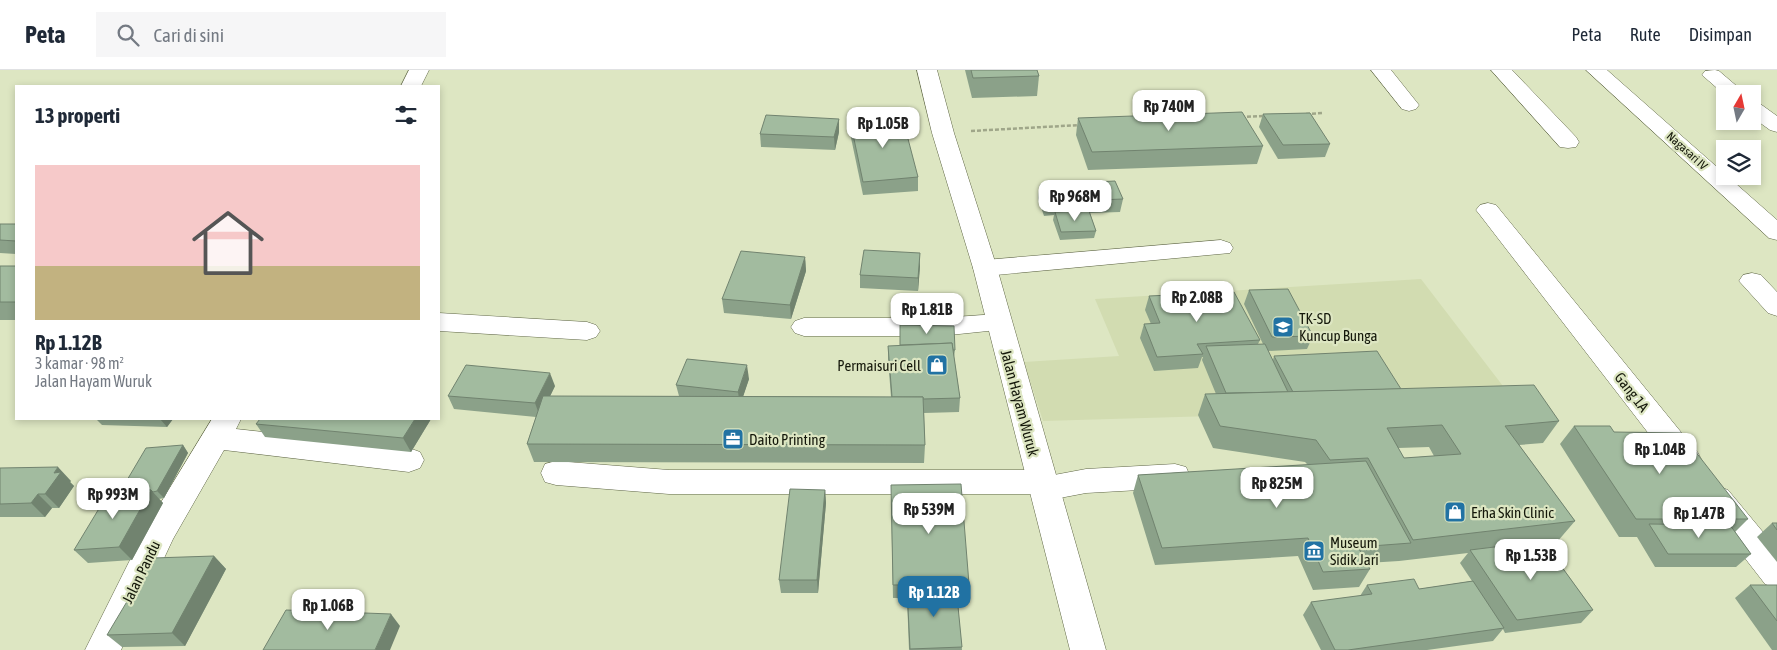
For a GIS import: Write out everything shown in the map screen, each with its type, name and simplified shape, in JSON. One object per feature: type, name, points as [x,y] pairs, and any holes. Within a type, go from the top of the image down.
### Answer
[{"type":"street","points":[[412,85],[419,70]]},
{"type":"street","name":"Jalan Hayam Wuruk","points":[[927,70],[942,132],[985,268],[998,323],[1088,650]]},
{"type":"street","points":[[1381,70],[1409,105]]},
{"type":"street","points":[[1501,70],[1568,142]]},
{"type":"street","name":"Nagasari IV","points":[[1596,70],[1777,233]]},
{"type":"street","points":[[1712,75],[1725,85]]},
{"type":"street","points":[[1761,114],[1777,126]]},
{"type":"street","name":"Gang 1A","points":[[1488,210],[1777,574]]},
{"type":"street","points":[[985,268],[1222,248]]},
{"type":"street","points":[[1752,281],[1777,307]]},
{"type":"street","points":[[440,322],[587,330]]},
{"type":"street","points":[[804,327],[940,327],[998,323]]},
{"type":"street","points":[[222,428],[409,460]]},
{"type":"street","name":"Jalan Pandu","points":[[103,650],[160,532],[222,428]]},
{"type":"street","points":[[556,473],[669,482],[1043,485],[1200,474]]},
{"type":"path","points":[[1304,114],[1323,113]]},
{"type":"path","points":[[1237,118],[1266,116]]},
{"type":"path","points":[[942,132],[1081,125]]},
{"type":"shaded area","name":"TK-SD Kuncup Bunga","points":[[1421,279],[1519,407],[1043,421],[1024,362],[1119,356],[1095,299]]},
{"type":"building","points":[[971,70],[1037,70],[1039,76],[973,78]]},
{"type":"building","points":[[1242,112],[1263,146],[1092,152],[1078,118]]},
{"type":"building","points":[[1310,113],[1330,144],[1283,145],[1263,114]]},
{"type":"building","points":[[766,115],[839,119],[834,137],[760,134]]},
{"type":"building","points":[[902,116],[918,177],[863,182],[850,120]]},
{"type":"building","points":[[1115,181],[1123,199],[1046,202],[1040,185]]},
{"type":"building","points":[[1089,211],[1096,231],[1061,232],[1055,212]]},
{"type":"building","points":[[0,224],[15,224],[15,241],[0,240]]},
{"type":"building","points":[[864,250],[920,253],[918,278],[860,275]]},
{"type":"building","points":[[741,251],[805,257],[790,305],[722,299]]},
{"type":"building","points":[[0,266],[15,266],[15,302],[0,302]]},
{"type":"building","points":[[1288,289],[1313,336],[1272,337],[1249,290]]},
{"type":"building","points":[[1234,292],[1260,340],[1197,344],[1203,354],[1157,357],[1144,324],[1160,323],[1149,296]]},
{"type":"building","points":[[900,325],[954,326],[955,350],[953,350],[952,343],[900,345]]},
{"type":"building","points":[[952,343],[960,398],[923,399],[923,397],[892,397],[888,346]]},
{"type":"building","points":[[1265,344],[1288,392],[1226,393],[1206,346]]},
{"type":"building","points":[[1377,351],[1401,389],[1293,392],[1274,356]]},
{"type":"building","points":[[687,359],[747,365],[738,392],[676,385]]},
{"type":"building","points":[[466,365],[550,373],[535,403],[448,396]]},
{"type":"building","name":"Erha Skin Clinic","points":[[1534,385],[1559,421],[1505,426],[1575,521],[1413,540],[1368,458],[1330,460],[1316,440],[1220,426],[1205,394]],"holes":[[[1442,425],[1461,454],[1404,458],[1387,428]]]},
{"type":"building","name":"Daito Printing","points":[[543,396],[923,397],[925,445],[527,444]]},
{"type":"building","points":[[259,420],[414,420],[403,438],[256,424]]},
{"type":"building","points":[[1574,426],[1610,426],[1614,432],[1681,433],[1748,519],[1636,519]]},
{"type":"building","points":[[183,445],[157,491],[120,492],[146,448]]},
{"type":"building","points":[[1366,461],[1411,543],[1358,547],[1370,569],[1323,572],[1308,538],[1162,548],[1138,475]]},
{"type":"building","points":[[58,467],[54,473],[61,472],[45,494],[38,494],[31,503],[0,504],[0,468]]},
{"type":"building","points":[[961,484],[969,584],[893,585],[891,485]]},
{"type":"building","points":[[790,489],[825,490],[817,580],[779,580]]},
{"type":"building","points":[[151,490],[119,547],[74,550],[109,492]]},
{"type":"building","points":[[1772,523],[1777,523],[1777,530]]},
{"type":"building","points":[[1649,524],[1730,525],[1751,554],[1668,554]]},
{"type":"building","points":[[1543,541],[1593,610],[1517,620],[1470,550]]},
{"type":"building","points":[[214,556],[172,633],[107,635],[153,558]]},
{"type":"building","points":[[1414,579],[1419,589],[1473,581],[1504,628],[1348,650],[1335,650],[1311,602],[1372,594],[1367,585]]},
{"type":"building","points":[[1750,585],[1777,585],[1777,621]]},
{"type":"building","points":[[956,586],[962,647],[910,649],[907,587]]},
{"type":"building","points":[[286,610],[391,614],[375,650],[263,650]]},
{"type":"place","name":"TK-SD Kuncup Bunga","points":[[1283,327]]},
{"type":"place","name":"Permaisuri Cell","points":[[937,365]]},
{"type":"place","name":"Daito Printing","points":[[733,439]]},
{"type":"place","name":"Erha Skin Clinic","points":[[1455,512]]},
{"type":"place","name":"Museum Sidik Jari","points":[[1314,551]]}]
